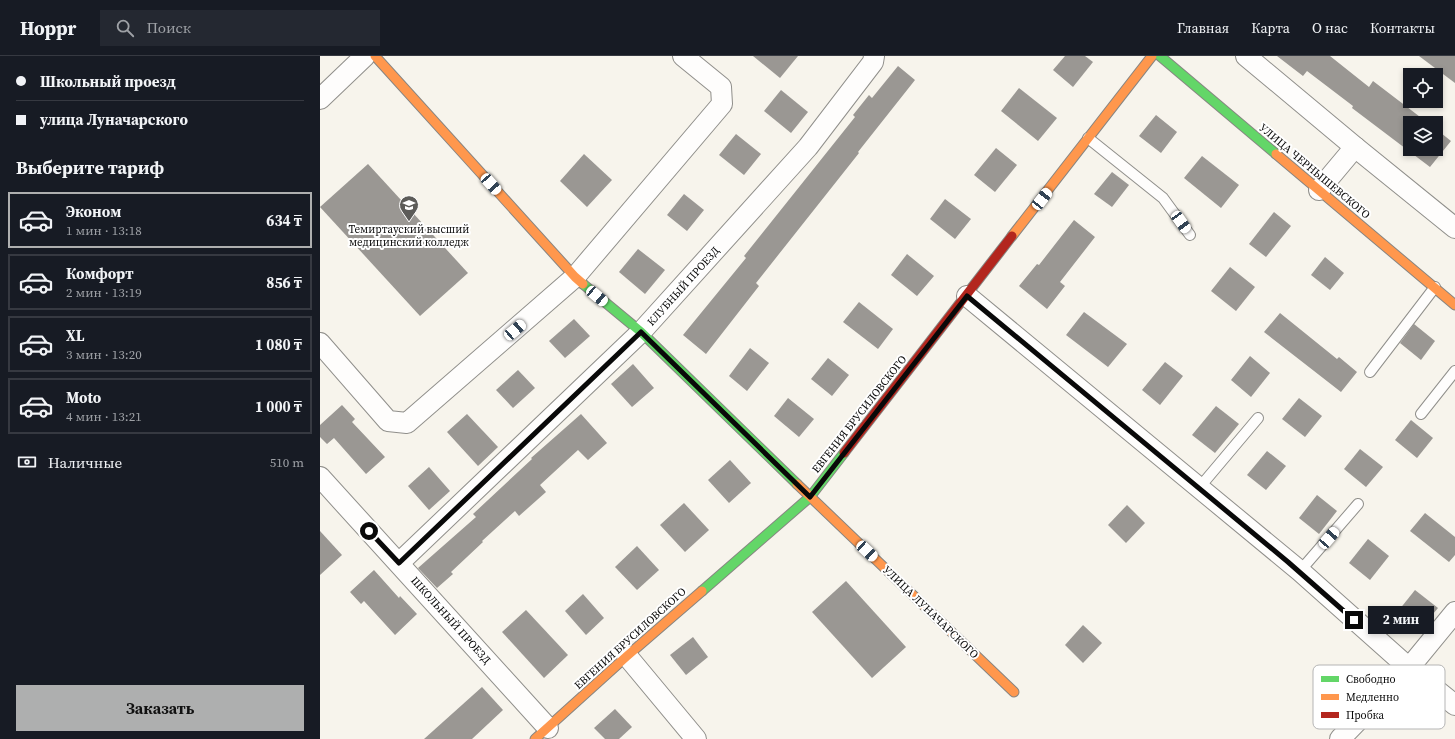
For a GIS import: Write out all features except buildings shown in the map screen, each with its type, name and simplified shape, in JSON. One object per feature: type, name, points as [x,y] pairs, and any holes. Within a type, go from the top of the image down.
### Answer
[{"type":"street","points":[[320,99],[365,56]]},
{"type":"street","name":"УЛИЦА ЛУНАЧАРСКОГО","points":[[375,56],[576,278],[641,332],[810,497],[1014,692]]},
{"type":"street","points":[[320,343],[388,421],[407,423],[576,278],[722,104],[721,87],[683,56]]},
{"type":"street","name":"КЛУБНЫЙ ПРОЕЗД","points":[[399,563],[641,332],[808,146],[873,62],[874,56]]},
{"type":"street","name":"ЕВГЕНИЯ БРУСИЛОВСКОГО","points":[[542,733],[627,656],[810,497],[1152,56]]},
{"type":"street","name":"УЛИЦА ЧЕРНЫШЕВСКОГО","points":[[1160,56],[1455,305]]},
{"type":"street","points":[[1246,56],[1355,148],[1455,228]]},
{"type":"street","points":[[1319,190],[1355,148]]},
{"type":"street","points":[[967,296],[1300,571],[1406,665]]},
{"type":"street","name":"ШКОЛЬНЫЙ ПРОЕЗД","points":[[320,477],[399,563],[542,733]]},
{"type":"street","points":[[1411,665],[1455,612]]},
{"type":"street","points":[[627,656],[696,739]]},
{"type":"street","points":[[1445,697],[1455,705]]},
{"type":"street","points":[[1340,739],[1350,729]]},
{"type":"lane","points":[[1088,138],[1162,198],[1190,235]]},
{"type":"lane","points":[[1370,372],[1435,287]]},
{"type":"lane","points":[[1422,414],[1455,370]]},
{"type":"lane","points":[[1199,488],[1258,418]]},
{"type":"lane","points":[[1300,571],[1358,504]]},
{"type":"traffic: fast","points":[[1160,56],[1276,154]]},
{"type":"traffic: fast","points":[[583,284],[641,332],[797,484]]},
{"type":"traffic: fast","points":[[702,591],[810,497],[844,453]]},
{"type":"traffic: slow","points":[[375,56],[583,284]]},
{"type":"traffic: slow","points":[[1012,236],[1152,56]]},
{"type":"traffic: slow","points":[[1276,154],[1455,305]]},
{"type":"traffic: slow","points":[[797,484],[1014,692]]},
{"type":"traffic: slow","points":[[535,739],[702,591]]},
{"type":"traffic: jam","points":[[844,453],[1012,236]]},
{"type":"place","name":"Темиртауский высший медицинский колледж","points":[[409,222]]},
{"type":"route","points":[[369,531],[399,563],[641,332],[810,497],[967,296],[1300,571],[1354,620]]}]
